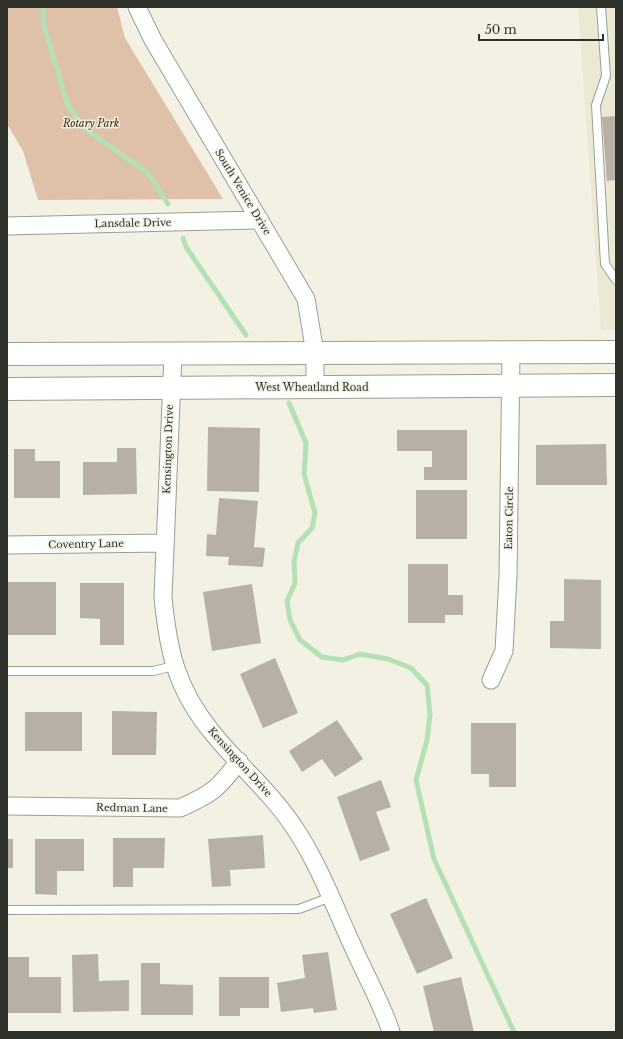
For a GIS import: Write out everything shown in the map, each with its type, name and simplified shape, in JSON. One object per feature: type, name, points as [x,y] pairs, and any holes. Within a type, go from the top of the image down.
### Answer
[{"type":"main road","points":[[7,354],[616,352]]},
{"type":"main road","name":"West Wheatland Road","points":[[7,389],[616,384]]},
{"type":"street","name":"South Venice Drive","points":[[138,7],[153,40],[306,299],[315,353],[315,387]]},
{"type":"street","name":"Lansdale Drive","points":[[7,226],[260,220]]},
{"type":"street","name":"Eaton Circle","points":[[491,680],[504,651],[508,576],[511,352]]},
{"type":"street","name":"Kensington Drive","points":[[172,353],[163,597],[166,633],[174,666],[185,693],[211,731],[272,797],[294,827],[317,866],[391,1032]]},
{"type":"street","name":"Coventry Lane","points":[[7,545],[165,543]]},
{"type":"street","name":"Redman Lane","points":[[7,806],[180,808],[203,798],[220,786],[239,761]]},
{"type":"lane","points":[[601,7],[606,76],[596,106],[596,113],[605,264],[616,280]]},
{"type":"lane","points":[[7,671],[153,670],[174,666]]},
{"type":"lane","points":[[7,910],[299,908],[330,897]]},
{"type":"shaded area","points":[[578,7],[616,7],[616,330],[601,330]]},
{"type":"green space","name":"Rotary Park","points":[[7,7],[117,7],[125,38],[223,199],[38,200],[23,151],[7,124]]},
{"type":"building","points":[[616,116],[616,180],[607,181],[602,117]]},
{"type":"building","points":[[208,427],[260,428],[259,492],[207,491]]},
{"type":"building","points":[[397,430],[467,430],[467,480],[424,480],[424,467],[432,467],[432,451],[397,451]]},
{"type":"building","points":[[606,444],[607,485],[536,485],[536,445]]},
{"type":"building","points":[[117,448],[136,448],[137,494],[83,495],[83,462],[117,462]]},
{"type":"building","points":[[14,449],[35,449],[35,461],[60,461],[60,498],[14,498]]},
{"type":"building","points":[[416,490],[467,490],[467,539],[416,539]]},
{"type":"building","points":[[219,498],[258,501],[254,547],[265,548],[263,567],[228,565],[229,557],[206,556],[207,534],[216,535]]},
{"type":"building","points":[[408,564],[448,564],[448,595],[463,595],[463,615],[445,615],[445,623],[408,623]]},
{"type":"building","points":[[564,579],[601,580],[601,649],[550,648],[550,621],[564,621]]},
{"type":"building","points":[[7,582],[56,582],[56,635],[7,635]]},
{"type":"building","points":[[80,583],[124,583],[124,645],[100,645],[100,619],[80,618]]},
{"type":"building","points":[[252,584],[261,643],[212,651],[203,592]]},
{"type":"building","points":[[275,658],[298,713],[263,728],[240,674]]},
{"type":"building","points":[[112,711],[157,712],[156,755],[112,755]]},
{"type":"building","points":[[25,712],[82,712],[82,751],[25,751]]},
{"type":"building","points":[[337,720],[363,759],[335,777],[322,759],[302,772],[289,751]]},
{"type":"building","points":[[471,723],[516,723],[516,787],[489,787],[489,774],[471,774]]},
{"type":"building","points":[[381,780],[391,807],[376,812],[390,850],[360,861],[337,797]]},
{"type":"building","points":[[263,835],[265,868],[230,870],[231,886],[212,887],[208,839]]},
{"type":"building","points":[[113,838],[165,838],[164,868],[133,868],[133,887],[113,887]]},
{"type":"building","points":[[7,839],[13,839],[13,868],[7,868]]},
{"type":"building","points":[[35,839],[84,839],[84,871],[57,871],[57,895],[35,894]]},
{"type":"building","points":[[426,898],[453,958],[417,974],[390,914]]},
{"type":"building","points":[[328,952],[337,1010],[314,1013],[313,1008],[281,1012],[277,983],[305,978],[302,955]]},
{"type":"building","points":[[98,954],[99,981],[129,980],[129,1011],[73,1012],[72,955]]},
{"type":"building","points":[[7,957],[29,957],[29,977],[61,977],[61,1013],[7,1013]]},
{"type":"building","points":[[141,963],[160,963],[160,984],[193,985],[193,1015],[141,1015]]},
{"type":"building","points":[[219,977],[269,977],[269,1008],[240,1008],[240,1016],[219,1016]]},
{"type":"building","points":[[461,977],[474,1032],[434,1032],[423,986]]},
{"type":"waterway","points":[[43,7],[44,25],[67,103],[84,128],[149,174],[168,204]]},
{"type":"waterway","points":[[183,238],[186,247],[246,335]]},
{"type":"waterway","points":[[289,403],[306,443],[304,474],[315,513],[312,528],[298,543],[294,561],[295,583],[287,601],[290,620],[300,640],[322,657],[343,660],[360,654],[388,659],[411,668],[427,685],[430,715],[427,740],[416,780],[434,859],[514,1032]]}]
